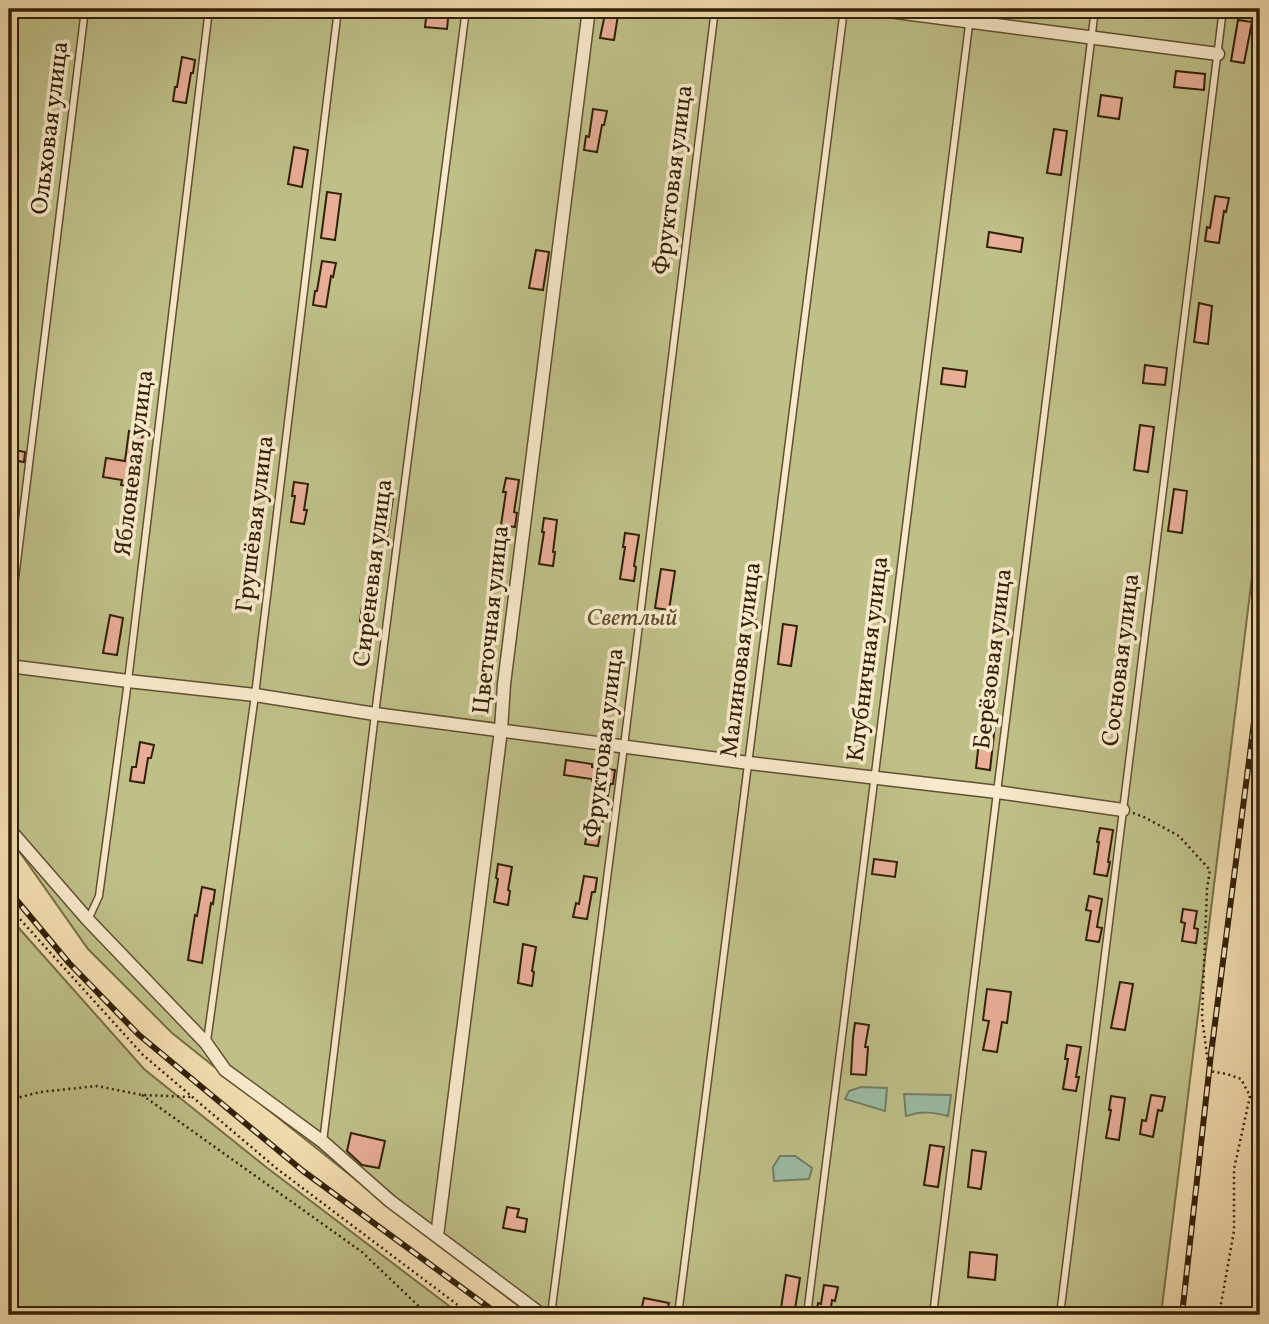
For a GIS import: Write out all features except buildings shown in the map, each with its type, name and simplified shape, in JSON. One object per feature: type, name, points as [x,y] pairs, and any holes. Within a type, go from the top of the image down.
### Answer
[{"type":"street","name":"Цветочная улица","points":[[437,1236],[589,9]]},
{"type":"street","points":[[873,9],[970,15],[1092,38],[1217,54]]},
{"type":"street","points":[[9,666],[255,695],[375,715],[1123,810]]},
{"type":"street","points":[[9,829],[88,920],[206,1043],[225,1070],[323,1142],[390,1200],[541,1315]]},
{"type":"lane","name":"Ольховая улица","points":[[9,627],[85,9]]},
{"type":"lane","name":"Яблоневая улица","points":[[88,920],[99,897],[128,681],[209,9]]},
{"type":"lane","name":"Грушёвая улица","points":[[206,1043],[255,695],[338,9]]},
{"type":"lane","name":"Сиреневая улица","points":[[323,1142],[466,9]]},
{"type":"lane","name":"Фруктовая улица","points":[[551,1315],[715,9]]},
{"type":"lane","name":"Малиновая улица","points":[[678,1315],[845,9]]},
{"type":"lane","name":"Берёзовая улица","points":[[933,1315],[1096,9]]},
{"type":"lane","name":"Сосновая улица","points":[[1060,1315],[1223,9]]},
{"type":"lane","name":"Клубничная улица","points":[[807,1315],[970,15]]},
{"type":"path","points":[[1123,810],[1144,817],[1179,836],[1210,870],[1202,1017],[1209,1071],[1241,1079],[1250,1096],[1260,1104]]},
{"type":"path","points":[[9,907],[143,1055],[276,1168],[471,1315]]},
{"type":"path","points":[[9,1100],[40,1092],[97,1086],[142,1095],[192,1097]]},
{"type":"path","points":[[142,1095],[362,1252],[428,1315]]},
{"type":"path","points":[[1219,1315],[1234,1231],[1234,1169],[1250,1096]]},
{"type":"green space","name":"Светлый","points":[[9,9],[1260,9],[1260,512],[1161,1315],[531,1315],[429,1238],[172,1033],[88,949],[9,837]]},
{"type":"green space","points":[[9,917],[144,1069],[266,1167],[461,1315],[9,1315]]},
{"type":"shaded area","points":[[861,1087],[887,1088],[885,1111],[845,1099],[849,1091]]},
{"type":"shaded area","points":[[904,1094],[951,1095],[948,1116],[917,1113],[906,1116]]},
{"type":"shaded area","points":[[780,1156],[795,1156],[812,1168],[809,1179],[774,1181],[773,1167]]},
{"type":"railway","points":[[1182,1315],[1211,1054],[1260,676]]},
{"type":"railway","points":[[9,891],[69,963],[139,1035],[303,1171],[499,1315]]}]
